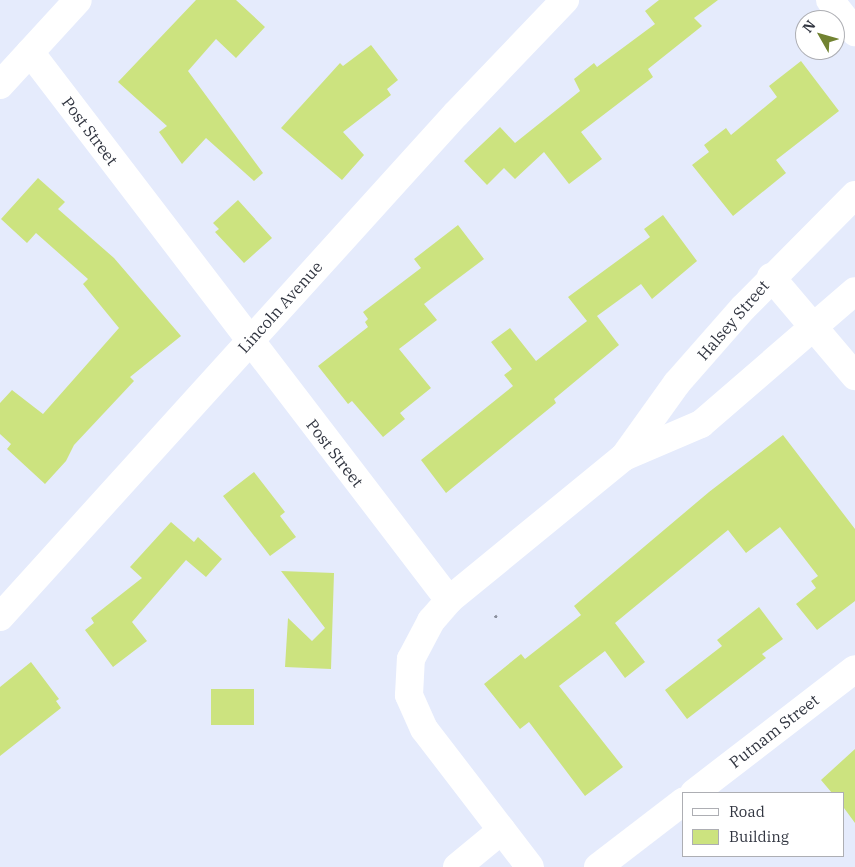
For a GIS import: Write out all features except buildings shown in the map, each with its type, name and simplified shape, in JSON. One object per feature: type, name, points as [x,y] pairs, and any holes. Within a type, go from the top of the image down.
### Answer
[{"type":"street","points":[[0,86],[78,0]]},
{"type":"street","name":"Lincoln Avenue","points":[[0,617],[456,114],[565,0]]},
{"type":"street","points":[[830,0],[855,32]]},
{"type":"street","name":"Post Street","points":[[30,52],[249,342],[449,600]]},
{"type":"street","name":"Halsey Street","points":[[449,600],[624,457],[677,383],[771,277],[855,195]]},
{"type":"street","points":[[771,277],[855,376]]},
{"type":"street","name":"Halsey Street","points":[[624,457],[701,424],[813,325],[855,291]]},
{"type":"street","points":[[449,600],[431,622],[411,659],[409,694],[424,729],[530,867]]},
{"type":"street","name":"Putnam Street","points":[[695,792],[855,669]]},
{"type":"street","points":[[598,867],[682,803]]},
{"type":"street","points":[[457,867],[502,830]]}]
